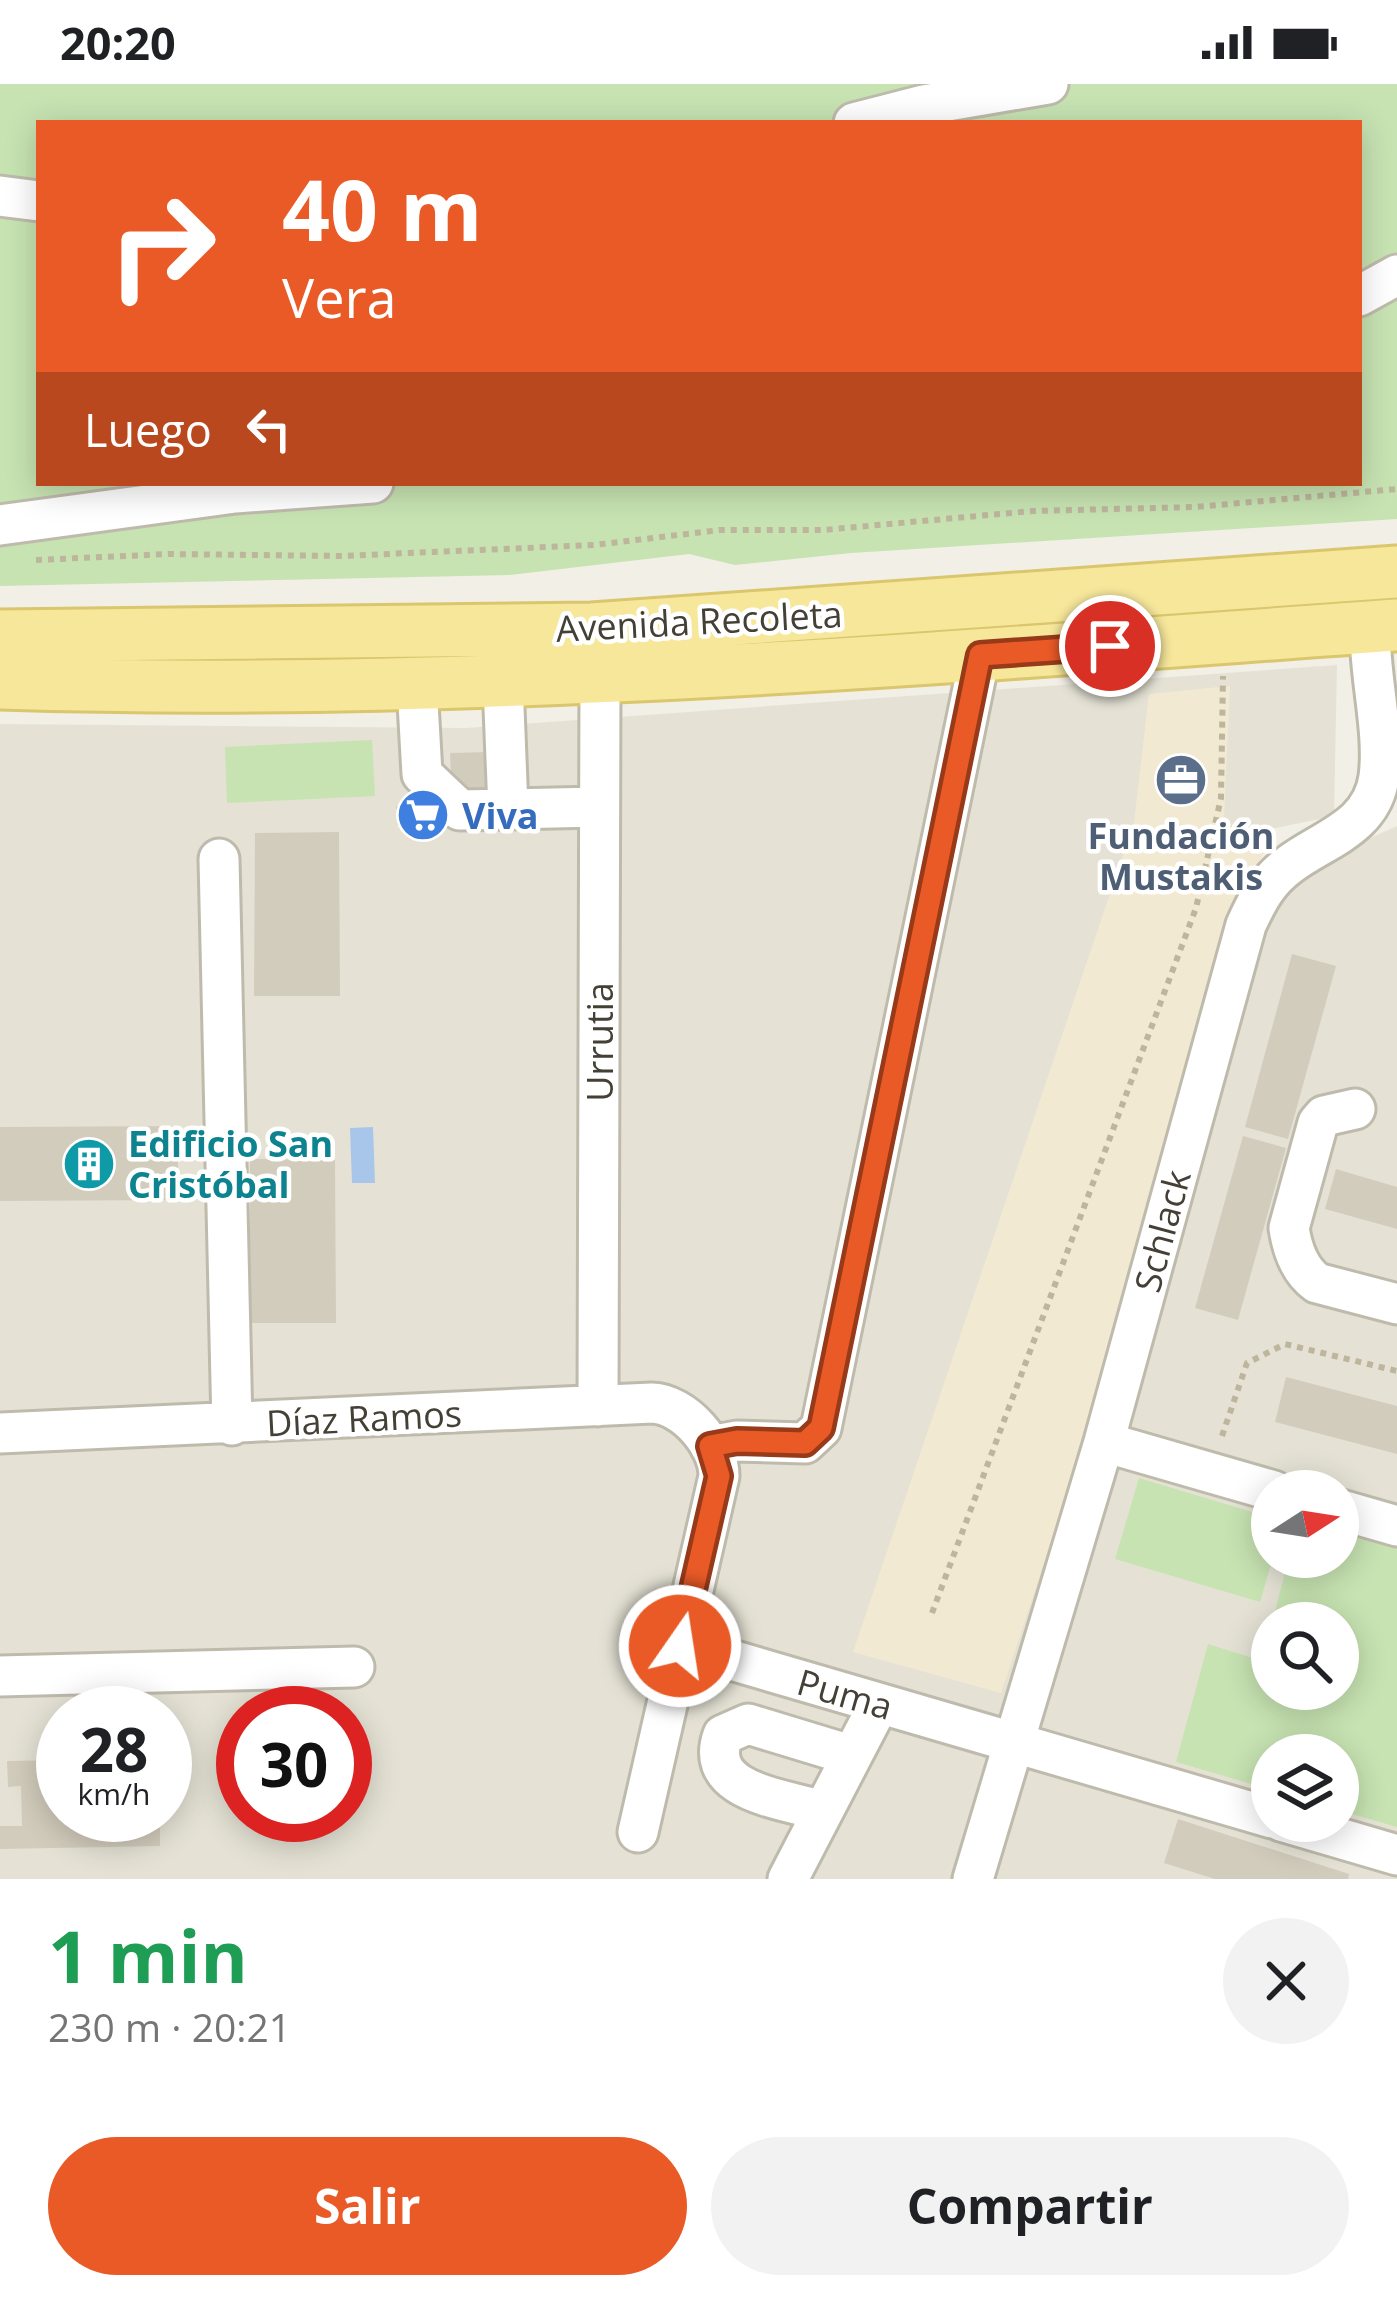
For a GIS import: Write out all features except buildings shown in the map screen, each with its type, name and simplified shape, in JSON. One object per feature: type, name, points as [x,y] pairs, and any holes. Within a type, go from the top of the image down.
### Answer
[{"type":"main road","name":"Avenida Recoleta","points":[[0,636],[201,637],[632,626],[1397,572]]},
{"type":"main road","points":[[1383,626],[1373,600],[1397,572]]},
{"type":"main road","points":[[600,678],[603,656],[632,626]]},
{"type":"main road","name":"Avenida Recoleta","points":[[0,682],[503,682],[1383,626]]},
{"type":"street","points":[[866,120],[1048,84]]},
{"type":"street","points":[[0,196],[36,202]]},
{"type":"street","points":[[1362,294],[1397,275]]},
{"type":"street","points":[[9,542],[235,493],[332,486]]},
{"type":"street","name":"Schlack","points":[[973,1879],[1010,1742],[1104,1442],[1246,925],[1262,891],[1286,867],[1333,841],[1388,794],[1383,626]]},
{"type":"street","points":[[638,1832],[719,1476],[710,1446],[737,1441],[805,1443],[821,1428],[980,655]]},
{"type":"street","name":"Urrutia","points":[[598,1406],[600,678]]},
{"type":"street","points":[[503,682],[508,809]]},
{"type":"street","points":[[417,685],[422,774],[460,810],[599,806]]},
{"type":"street","points":[[219,860],[232,1425]]},
{"type":"street","points":[[1355,1109],[1324,1116],[1318,1123],[1289,1228],[1292,1245],[1309,1277],[1317,1282],[1397,1304]]},
{"type":"street","name":"Díaz Ramos","points":[[0,1433],[672,1406],[710,1446]]},
{"type":"street","points":[[1104,1442],[1251,1484]]},
{"type":"street","points":[[1359,1515],[1397,1526]]},
{"type":"street","name":"Puma","points":[[680,1646],[1251,1812]]},
{"type":"street","points":[[0,1676],[354,1667]]},
{"type":"street","points":[[788,1879],[879,1704]]},
{"type":"street","points":[[822,1811],[736,1784],[721,1771],[716,1756],[723,1735],[748,1724],[850,1755]]},
{"type":"street","points":[[1353,1842],[1397,1855]]},
{"type":"path","points":[[9,542],[341,556],[595,545],[720,530],[823,530],[1033,511],[1196,507],[1397,489]]},
{"type":"path","points":[[932,1613],[1196,908],[1221,797],[1224,656]]},
{"type":"path","points":[[1211,1473],[1247,1363],[1285,1344],[1397,1371]]},
{"type":"shaded area","points":[[1337,665],[1334,816],[1266,830],[956,1879],[0,1879],[0,724],[466,728]]},
{"type":"shaded area","points":[[1230,686],[1223,841],[1263,853],[1102,1388],[1001,1693],[853,1652],[1134,823],[1149,694]]},
{"type":"shaded area","points":[[1397,826],[1397,1879],[989,1879],[1267,900],[1314,863]]},
{"type":"green space","points":[[0,84],[1397,84],[1397,519],[851,553],[735,565],[689,554],[510,575],[0,586]]},
{"type":"green space","points":[[372,740],[375,796],[227,803],[225,747]]},
{"type":"green space","points":[[1139,1478],[1251,1512],[1251,1578],[1267,1578],[1260,1602],[1115,1559]]},
{"type":"green space","points":[[1359,1538],[1397,1548],[1397,1827],[1359,1816],[1359,1734],[1251,1734],[1251,1784],[1176,1762],[1208,1644],[1251,1658],[1251,1710],[1359,1710],[1359,1602],[1277,1602],[1284,1578],[1359,1578]]},
{"type":"water","points":[[373,1127],[375,1183],[352,1183],[350,1128]]},
{"type":"place","name":"Fundación Mustakis","points":[[1181,780]]},
{"type":"place","name":"Viva","points":[[423,815]]},
{"type":"place","name":"Edificio San Cristóbal","points":[[89,1164]]},
{"type":"route","points":[[680,1646],[719,1476],[718,1460],[710,1446],[728,1441],[805,1443],[821,1428],[980,655],[1110,646]]}]
